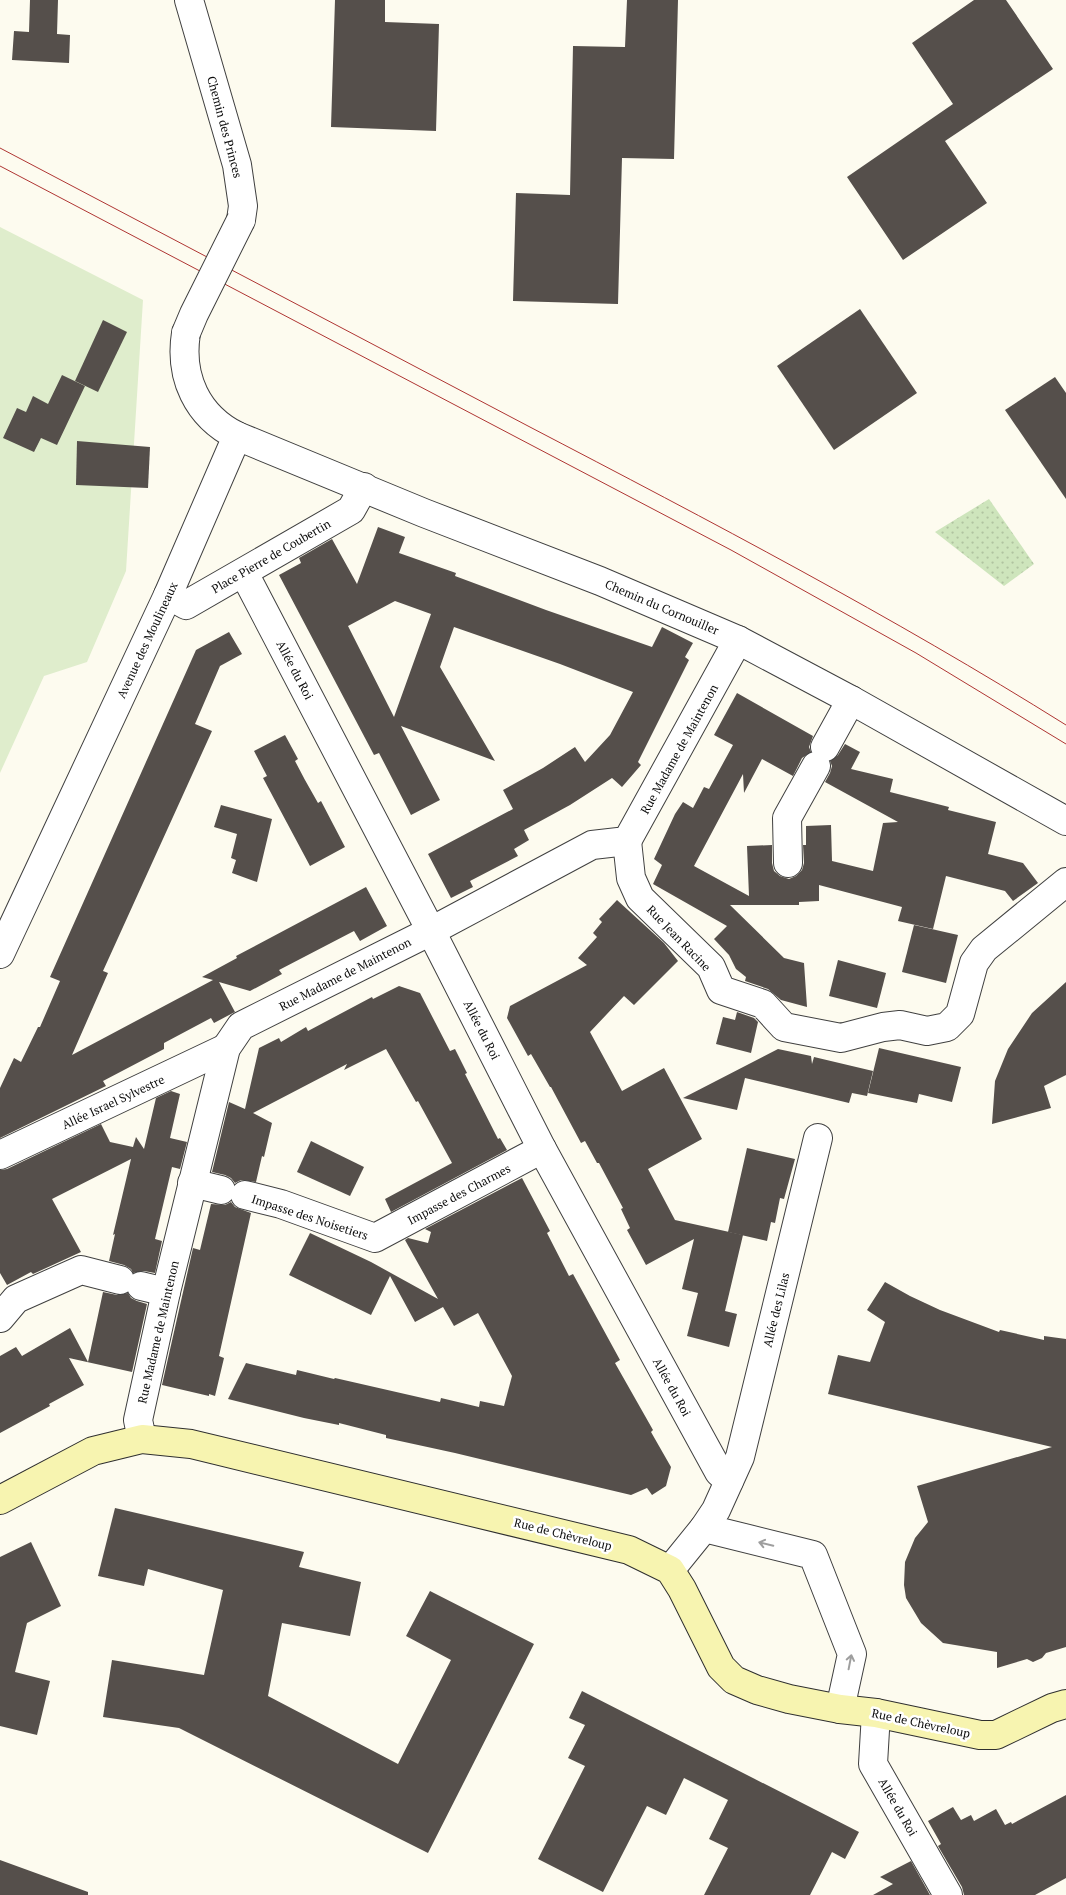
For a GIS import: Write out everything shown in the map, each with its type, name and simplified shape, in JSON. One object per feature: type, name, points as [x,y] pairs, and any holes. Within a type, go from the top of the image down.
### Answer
[{"type":"street","name":"Chemin des Princes","points":[[189,0],[237,165],[243,206],[241,220],[186,333],[184,350],[185,369],[194,396],[212,420],[220,427],[237,436]]},
{"type":"street","name":"Chemin du Cornouiller","points":[[237,436],[600,581],[738,640],[852,700],[1066,821]]},
{"type":"street","name":"Avenue des Moulineaux","points":[[0,954],[168,595],[237,436]]},
{"type":"street","name":"Place Pierre de Coubertin","points":[[168,595],[186,605],[352,510],[364,488]]},
{"type":"street","name":"Allée du Roi","points":[[244,573],[431,931],[542,1149],[719,1472],[729,1481]]},
{"type":"street","name":"Rue Madame de Maintenon","points":[[142,1439],[138,1420],[143,1286],[192,1183],[226,1048],[241,1026],[431,931],[592,845],[627,841],[738,640]]},
{"type":"street","points":[[788,863],[787,818],[852,700]]},
{"type":"street","name":"Rue Jean Racine","points":[[627,841],[631,878],[640,898],[711,968],[721,990],[763,1004],[784,1027],[841,1038],[883,1026],[900,1025],[927,1031],[947,1027],[960,1014],[974,964],[984,949],[1066,882]]},
{"type":"street","name":"Allée Israel Sylvestre","points":[[0,1156],[226,1048]]},
{"type":"street","name":"Allée des Lilas","points":[[670,1570],[716,1510],[740,1458],[818,1138]]},
{"type":"street","name":"Impasse des Charmes","points":[[375,1238],[542,1149]]},
{"type":"street","name":"Impasse des Noisetiers","points":[[192,1183],[281,1204],[375,1238]]},
{"type":"street","points":[[0,1318],[16,1299],[81,1270],[143,1286]]},
{"type":"street","name":"Rue de Chèvreloup","points":[[0,1500],[93,1451],[142,1439],[191,1444],[629,1550],[670,1570],[682,1589],[721,1667],[734,1680],[773,1695],[840,1709],[876,1713],[980,1736],[996,1735],[1052,1708],[1066,1704]]},
{"type":"street","points":[[704,1528],[813,1555],[852,1654],[840,1709]]},
{"type":"street","name":"Allée du Roi","points":[[876,1713],[874,1764],[948,1895]]},
{"type":"green space","points":[[0,227],[143,300],[126,571],[87,662],[44,676],[0,773]]},
{"type":"green space","points":[[989,499],[1034,564],[1004,586],[935,532]]},
{"type":"building","points":[[30,0],[58,0],[57,34],[70,35],[69,63],[12,60],[14,31],[29,32]]},
{"type":"building","points":[[335,0],[385,0],[385,22],[439,24],[436,131],[331,127]]},
{"type":"building","points":[[627,0],[678,0],[674,159],[622,158],[618,304],[513,301],[516,193],[570,195],[573,46],[625,47]]},
{"type":"building","points":[[974,0],[1006,0],[1053,69],[945,141],[987,203],[903,260],[847,177],[953,104],[912,43]]},
{"type":"building","points":[[860,309],[917,393],[834,450],[777,366]]},
{"type":"building","points":[[103,320],[127,332],[98,392],[75,381]]},
{"type":"building","points":[[62,375],[85,386],[57,445],[41,438],[34,452],[3,438],[17,408],[26,412],[33,396],[48,404]]},
{"type":"building","points":[[1055,377],[1066,393],[1066,499],[1005,410]]},
{"type":"building","points":[[77,441],[150,447],[148,488],[76,485]]},
{"type":"building","points":[[378,527],[405,537],[399,553],[456,573],[455,576],[546,610],[652,647],[662,627],[693,643],[685,657],[689,660],[638,762],[641,765],[622,787],[612,778],[570,805],[524,830],[529,840],[514,849],[518,856],[470,881],[473,887],[451,898],[428,854],[513,809],[503,790],[543,768],[575,747],[585,762],[610,735],[633,692],[454,627],[440,667],[495,761],[401,726],[440,800],[411,815],[379,753],[374,755],[279,575],[301,563],[299,558],[332,539],[357,584]],"holes":[[[395,601],[431,614],[394,717],[348,626]]]},
{"type":"building","points":[[229,632],[242,654],[220,666],[195,724],[212,731],[103,971],[108,973],[72,1055],[213,980],[202,977],[237,958],[236,956],[366,887],[387,926],[360,941],[354,931],[279,970],[282,974],[250,991],[219,982],[235,1012],[214,1023],[211,1018],[164,1043],[164,1049],[103,1081],[106,1086],[0,1138],[0,1088],[14,1058],[21,1062],[38,1027],[40,1027],[60,981],[50,977],[196,650]]},
{"type":"building","points":[[737,693],[813,736],[809,747],[811,752],[802,758],[793,776],[762,759],[744,793],[743,774],[694,866],[749,896],[747,846],[772,845],[774,871],[780,876],[789,879],[796,876],[802,870],[804,863],[803,845],[806,845],[806,826],[831,825],[832,861],[873,871],[883,823],[898,822],[825,782],[832,766],[830,761],[838,755],[845,744],[860,752],[851,769],[893,779],[890,792],[949,807],[948,810],[996,822],[988,854],[1023,863],[1038,883],[1013,901],[1005,891],[946,876],[933,929],[898,921],[902,907],[819,885],[819,901],[799,902],[799,905],[730,905],[784,958],[804,963],[807,1007],[781,1000],[768,989],[745,981],[746,977],[736,969],[729,955],[714,939],[727,926],[653,884],[662,865],[654,859],[675,814],[683,802],[693,808],[704,787],[709,789],[733,745],[714,735]]},
{"type":"building","points":[[285,735],[298,759],[295,761],[305,780],[318,803],[321,801],[345,847],[310,866],[263,778],[267,776],[254,751]]},
{"type":"building","points":[[221,805],[272,819],[257,882],[232,873],[236,860],[231,858],[237,834],[214,827]]},
{"type":"building","points":[[617,900],[664,943],[678,961],[634,1005],[624,996],[590,1032],[622,1091],[664,1068],[702,1139],[648,1169],[675,1220],[743,1235],[725,1311],[737,1314],[729,1347],[687,1336],[698,1293],[682,1289],[694,1239],[646,1265],[627,1230],[630,1228],[621,1209],[623,1208],[599,1163],[597,1163],[585,1141],[581,1143],[551,1087],[531,1054],[528,1056],[507,1018],[510,1006],[587,965],[578,958],[597,937],[593,933],[602,922],[599,919]]},
{"type":"building","points":[[914,925],[958,935],[946,983],[902,972]]},
{"type":"building","points":[[838,960],[886,973],[877,1008],[829,996]]},
{"type":"building","points":[[1066,982],[1066,1075],[1044,1086],[1051,1108],[992,1124],[995,1081],[1008,1049],[1032,1013]]},
{"type":"building","points":[[399,986],[420,993],[450,1051],[455,1049],[467,1073],[465,1074],[498,1139],[500,1138],[507,1150],[391,1212],[385,1199],[452,1163],[418,1101],[416,1102],[386,1049],[344,1070],[347,1064],[253,1113],[272,1123],[256,1182],[241,1180],[235,1183],[225,1175],[212,1172],[229,1102],[245,1109],[259,1048],[279,1038],[281,1042],[306,1027],[308,1031],[372,997],[373,999]]},
{"type":"building","points":[[737,1012],[754,1018],[758,1022],[751,1053],[716,1044],[723,1017],[735,1020]]},
{"type":"building","points":[[879,1048],[961,1067],[952,1102],[919,1094],[917,1103],[868,1093]]},
{"type":"building","points":[[778,1049],[811,1056],[812,1064],[814,1057],[873,1071],[867,1096],[852,1093],[849,1103],[745,1078],[737,1110],[683,1098]]},
{"type":"building","points":[[171,1091],[180,1094],[170,1138],[187,1142],[180,1169],[172,1167],[155,1239],[162,1241],[155,1273],[144,1271],[133,1273],[131,1269],[124,1265],[109,1261],[115,1234],[113,1235],[131,1159],[52,1199],[81,1252],[33,1274],[31,1272],[7,1285],[0,1273],[0,1170],[7,1169],[101,1124],[110,1142],[133,1147],[136,1137],[144,1149],[156,1098]]},
{"type":"building","points":[[311,1141],[364,1167],[350,1196],[297,1172]]},
{"type":"building","points":[[747,1148],[795,1159],[784,1199],[780,1198],[775,1223],[771,1222],[767,1241],[728,1232]]},
{"type":"building","points":[[522,1178],[550,1231],[547,1233],[569,1276],[573,1274],[620,1360],[615,1363],[653,1430],[651,1432],[671,1467],[666,1486],[652,1495],[647,1488],[631,1495],[386,1438],[386,1435],[339,1423],[339,1425],[304,1418],[228,1399],[246,1363],[296,1375],[297,1370],[440,1402],[441,1398],[479,1407],[480,1401],[504,1406],[512,1376],[478,1313],[454,1326],[443,1307],[415,1322],[390,1276],[371,1315],[289,1275],[310,1233],[371,1262],[438,1299],[405,1240],[408,1238],[428,1243],[431,1232],[425,1229]]},
{"type":"building","points":[[231,1202],[235,1207],[251,1213],[219,1356],[224,1358],[215,1396],[162,1385],[193,1248],[200,1250],[211,1204],[225,1205]]},
{"type":"building","points":[[885,1282],[940,1310],[999,1332],[1000,1330],[1044,1340],[1044,1336],[1066,1339],[1066,1647],[1046,1653],[1042,1658],[1033,1662],[1027,1659],[997,1668],[997,1652],[943,1643],[921,1623],[906,1598],[904,1585],[905,1562],[915,1538],[928,1522],[917,1486],[1052,1447],[828,1394],[838,1355],[870,1362],[885,1322],[867,1310]]},
{"type":"building","points":[[103,1292],[117,1295],[128,1293],[131,1298],[147,1304],[132,1372],[69,1358],[84,1385],[0,1433],[0,1356],[16,1347],[22,1356],[70,1328],[88,1362]]},
{"type":"building","points":[[115,1508],[304,1552],[299,1567],[361,1582],[350,1636],[282,1623],[268,1696],[398,1764],[451,1660],[406,1636],[430,1591],[534,1644],[428,1853],[179,1728],[103,1717],[112,1660],[204,1675],[223,1590],[148,1569],[144,1586],[98,1576]]},
{"type":"building","points":[[31,1542],[61,1606],[27,1623],[15,1672],[50,1681],[37,1735],[0,1726],[0,1557]]},
{"type":"building","points":[[582,1691],[859,1832],[845,1859],[832,1852],[810,1895],[704,1895],[728,1848],[709,1839],[728,1800],[684,1778],[666,1815],[647,1806],[603,1892],[538,1859],[585,1766],[568,1758],[585,1725],[569,1718]]},
{"type":"building","points":[[1066,1795],[1066,1878],[1035,1895],[964,1895],[962,1887],[938,1846],[941,1844],[928,1821],[953,1807],[961,1820],[971,1815],[974,1821],[996,1809],[1005,1825],[1011,1822],[1012,1824]]},
{"type":"building","points":[[0,1860],[88,1892],[88,1895],[0,1895]]},
{"type":"building","points":[[911,1861],[930,1895],[873,1895],[893,1884],[880,1877]]},
{"type":"tram line","points":[[0,148],[800,570],[934,646],[1066,725]]},
{"type":"tram line","points":[[0,166],[731,550],[916,653],[1066,744]]}]
